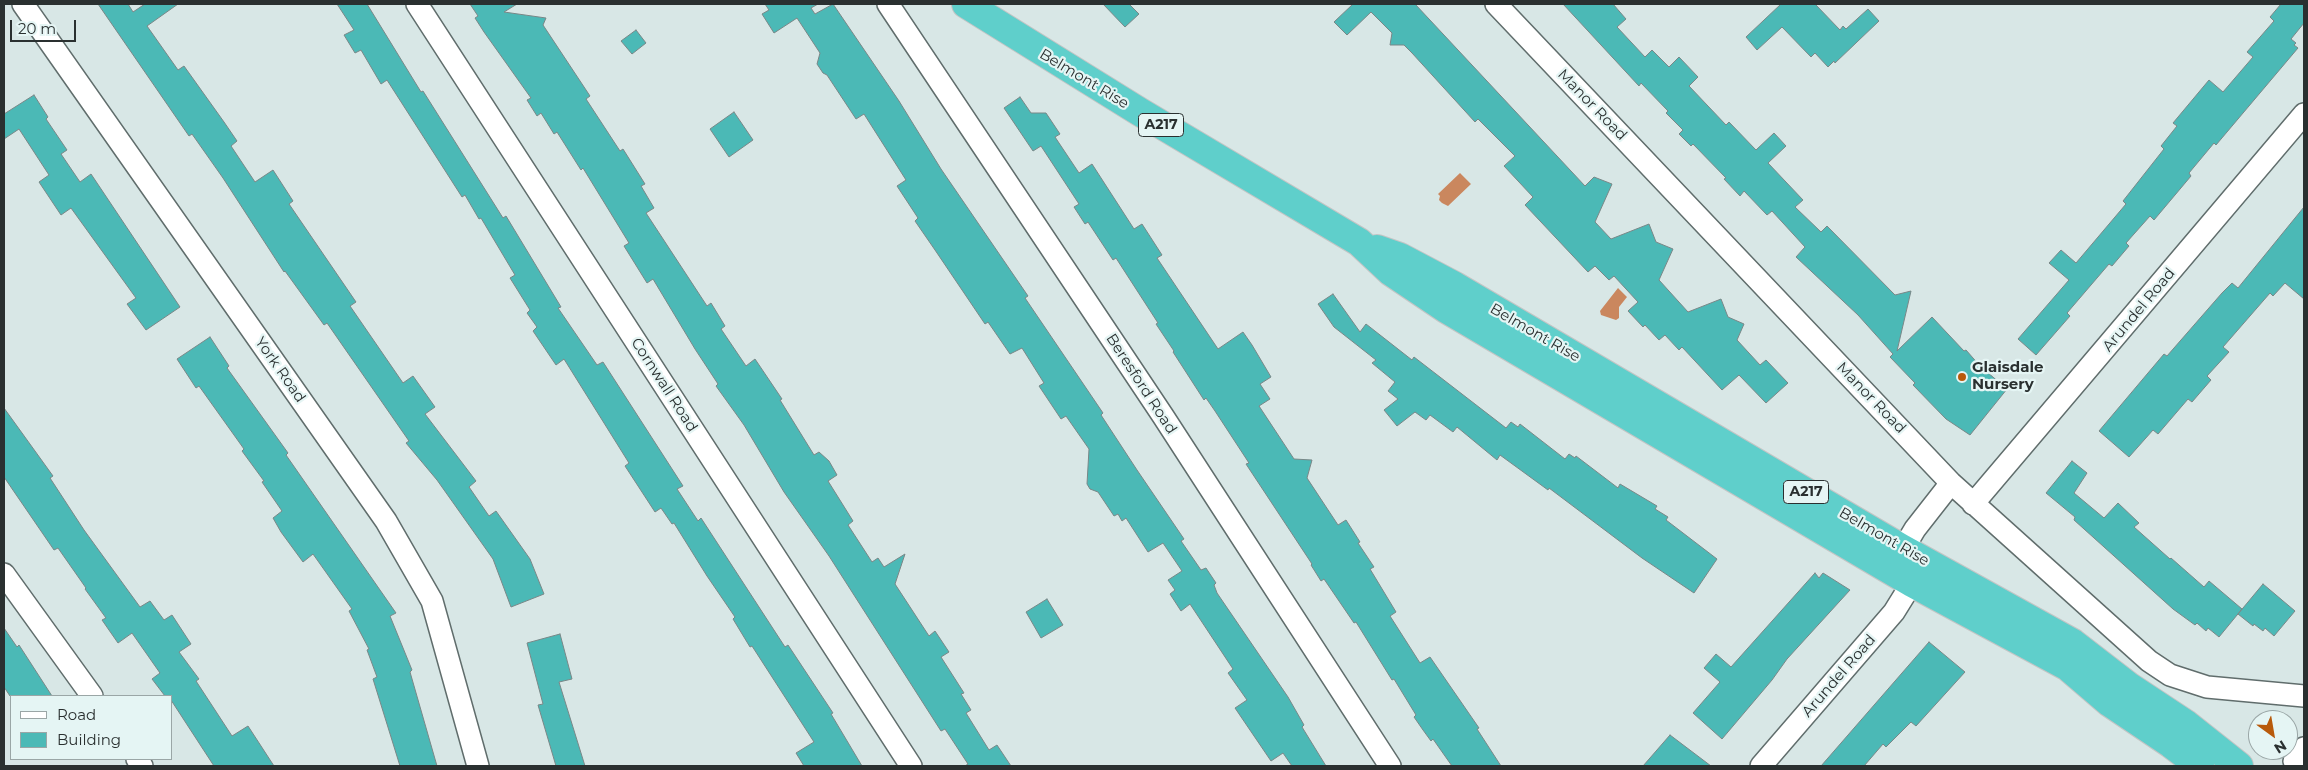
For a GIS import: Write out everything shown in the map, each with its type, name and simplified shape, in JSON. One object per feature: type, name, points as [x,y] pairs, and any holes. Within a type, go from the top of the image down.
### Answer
[{"type":"highway","name":"Belmont Rise","points":[[966,4],[1140,112],[1359,242],[1400,257],[1455,286],[1903,549],[2073,643],[2130,687],[2186,724],[2239,766]]},
{"type":"highway","name":"Belmont Rise","points":[[1359,242],[1391,272],[1446,309],[1912,583],[2068,667],[2110,703],[2200,766]]},
{"type":"street","name":"York Road","points":[[23,4],[386,521],[432,601],[478,766]]},
{"type":"street","name":"Cornwall Road","points":[[417,4],[911,766]]},
{"type":"street","name":"Beresford Road","points":[[888,4],[1152,399],[1390,766]]},
{"type":"street","name":"Manor Road","points":[[1496,4],[1951,483],[2149,661],[2170,675],[2207,687],[2304,696]]},
{"type":"street","name":"Arundel Road","points":[[1973,504],[2304,114]]},
{"type":"street","points":[[1903,549],[1951,483]]},
{"type":"street","points":[[4,574],[91,695]]},
{"type":"street","name":"Arundel Road","points":[[1761,766],[1894,612],[1912,583]]},
{"type":"street","points":[[2300,766],[2294,761],[2304,748]]},
{"type":"shaded area","points":[[1460,173],[1471,184],[1448,206],[1439,200],[1440,196],[1438,194]]},
{"type":"shaded area","points":[[1618,288],[1627,297],[1619,307],[1619,318],[1616,320],[1601,315],[1600,311]]},
{"type":"building","points":[[98,4],[128,4],[133,12],[145,4],[178,4],[147,26],[178,70],[184,66],[224,122],[237,141],[231,146],[255,182],[273,170],[293,201],[289,204],[356,302],[350,306],[403,383],[413,376],[435,407],[425,414],[476,481],[469,487],[489,516],[496,511],[530,559],[544,594],[511,607],[493,559],[437,480],[406,443],[409,441],[327,323],[324,325],[284,272],[223,178],[192,134],[189,136]]},
{"type":"building","points":[[337,4],[367,4],[421,92],[423,91],[503,218],[506,216],[561,307],[558,308],[597,365],[603,362],[683,486],[677,489],[698,521],[701,518],[785,647],[788,645],[833,713],[831,714],[862,766],[804,766],[796,753],[814,742],[752,646],[750,647],[733,619],[735,617],[674,523],[672,524],[661,508],[655,512],[625,466],[629,463],[564,359],[556,365],[533,331],[537,327],[527,313],[530,310],[510,278],[515,275],[481,218],[479,219],[465,195],[462,197],[387,80],[381,84],[361,50],[355,53],[344,35],[354,30]]},
{"type":"building","points":[[470,4],[517,4],[504,12],[546,18],[543,25],[590,96],[586,99],[620,151],[623,149],[645,184],[641,186],[654,208],[646,213],[707,306],[711,303],[725,326],[721,329],[746,366],[755,359],[782,399],[780,400],[814,455],[819,452],[829,461],[837,475],[828,481],[853,521],[848,525],[872,562],[878,558],[884,567],[905,554],[895,584],[929,636],[935,631],[949,652],[941,657],[964,693],[961,694],[971,710],[966,713],[989,750],[997,745],[1011,766],[965,766],[968,764],[945,729],[941,731],[829,556],[784,492],[744,425],[716,386],[718,384],[653,279],[647,283],[624,246],[629,243],[583,168],[581,170],[557,132],[554,134],[541,113],[537,116],[527,100],[531,98],[484,32],[475,18],[478,16]]},
{"type":"building","points":[[765,4],[818,4],[811,8],[815,14],[833,4],[899,101],[941,169],[1028,296],[1025,298],[1103,413],[1101,415],[1184,539],[1181,541],[1201,570],[1206,568],[1216,583],[1214,585],[1217,593],[1288,697],[1304,725],[1302,727],[1326,766],[1292,766],[1283,753],[1271,761],[1235,708],[1247,700],[1228,673],[1233,669],[1190,604],[1181,611],[1170,594],[1175,590],[1168,580],[1182,571],[1163,543],[1148,552],[1126,518],[1122,521],[1118,514],[1114,516],[1098,492],[1090,489],[1087,484],[1089,449],[1066,416],[1061,419],[1039,386],[1044,383],[1022,348],[1010,354],[988,322],[985,324],[915,221],[918,218],[897,186],[906,180],[864,114],[856,119],[827,75],[823,73],[817,64],[820,53],[797,18],[774,33],[762,14],[769,10]]},
{"type":"building","points":[[1103,4],[1129,4],[1139,14],[1125,27]]},
{"type":"building","points":[[1353,4],[1415,4],[1585,186],[1594,177],[1612,184],[1595,222],[1611,239],[1649,224],[1656,242],[1673,249],[1659,280],[1688,312],[1721,299],[1728,317],[1744,324],[1737,340],[1760,365],[1766,360],[1788,383],[1766,403],[1739,375],[1722,390],[1682,347],[1679,350],[1665,335],[1659,340],[1645,325],[1643,327],[1628,311],[1638,302],[1614,276],[1609,280],[1595,266],[1588,272],[1525,205],[1533,197],[1504,166],[1515,156],[1478,119],[1475,122],[1404,45],[1390,45],[1392,33],[1371,12],[1347,35],[1334,22]]},
{"type":"building","points":[[1563,4],[1613,4],[1626,19],[1617,27],[1645,57],[1652,50],[1669,67],[1679,57],[1698,77],[1689,86],[1726,125],[1729,122],[1756,150],[1774,133],[1786,146],[1768,163],[1803,200],[1795,207],[1821,232],[1827,226],[1895,295],[1911,291],[1897,351],[1932,317],[1964,351],[1966,350],[1980,366],[2007,389],[1970,435],[1946,419],[1913,385],[1915,383],[1890,357],[1893,354],[1858,315],[1796,257],[1805,247],[1772,211],[1767,215],[1744,191],[1740,196],[1724,179],[1726,178],[1693,144],[1691,146],[1679,134],[1683,130],[1666,113],[1668,111],[1641,83],[1639,86]]},
{"type":"building","points":[[1781,4],[1815,4],[1840,30],[1843,26],[1846,29],[1868,9],[1879,21],[1835,63],[1834,61],[1828,67],[1815,53],[1811,57],[1782,27],[1757,50],[1746,37]]},
{"type":"building","points":[[2281,4],[2304,4],[2304,23],[2291,39],[2298,48],[2216,145],[2214,143],[2189,173],[2191,176],[2154,220],[2150,216],[2126,243],[2129,246],[2112,266],[2109,264],[2067,313],[2070,316],[2036,355],[2018,339],[2069,280],[2049,263],[2061,250],[2076,263],[2126,204],[2123,201],[2164,149],[2161,146],[2177,126],[2173,123],[2209,80],[2223,92],[2253,57],[2247,52],[2274,21],[2270,17]]},
{"type":"building","points":[[636,30],[646,43],[632,54],[621,41]]},
{"type":"building","points":[[34,95],[48,117],[46,119],[67,150],[61,154],[80,182],[91,174],[180,307],[146,330],[127,304],[136,298],[71,208],[61,215],[39,182],[49,175],[19,129],[4,139],[4,114]]},
{"type":"building","points":[[1020,97],[1031,113],[1046,113],[1060,134],[1055,137],[1079,173],[1092,164],[1134,229],[1142,224],[1162,255],[1157,258],[1218,349],[1243,332],[1271,377],[1260,384],[1270,399],[1259,406],[1294,459],[1312,460],[1307,478],[1338,525],[1346,520],[1360,542],[1358,543],[1374,567],[1370,569],[1396,612],[1390,616],[1420,663],[1430,657],[1479,728],[1477,729],[1501,766],[1452,766],[1433,739],[1431,741],[1423,730],[1394,679],[1392,680],[1356,622],[1354,623],[1324,579],[1321,581],[1312,564],[1246,464],[1249,463],[1206,398],[1204,400],[1116,258],[1113,260],[1088,222],[1085,224],[1074,207],[1079,204],[1041,146],[1033,151],[1004,108]]},
{"type":"building","points":[[734,112],[753,140],[729,157],[710,129]]},
{"type":"building","points":[[2304,207],[2304,299],[2285,283],[2273,296],[2270,293],[2223,347],[2229,352],[2207,376],[2211,380],[2192,402],[2188,399],[2158,434],[2153,430],[2129,457],[2099,431],[2164,354],[2167,356],[2222,293],[2232,283],[2238,288]]},
{"type":"building","points":[[1333,294],[1360,332],[1366,324],[1412,360],[1414,357],[1506,428],[1511,422],[1518,427],[1520,424],[1565,459],[1569,454],[1575,458],[1576,456],[1618,488],[1620,484],[1657,506],[1655,509],[1668,517],[1666,520],[1717,559],[1694,593],[1642,558],[1549,488],[1548,490],[1500,455],[1497,460],[1457,427],[1453,432],[1430,415],[1426,420],[1415,412],[1397,426],[1384,410],[1398,399],[1388,391],[1395,382],[1372,363],[1376,360],[1334,327],[1318,304]]},
{"type":"building","points":[[210,337],[229,366],[227,368],[288,453],[286,455],[396,613],[390,616],[412,670],[410,672],[437,766],[400,766],[373,679],[377,677],[367,650],[369,649],[349,611],[352,609],[313,554],[303,562],[281,532],[273,518],[282,511],[262,482],[264,481],[242,451],[244,449],[199,386],[196,388],[177,359]]},
{"type":"building","points":[[4,408],[53,476],[50,478],[84,530],[140,607],[150,601],[164,620],[172,615],[191,644],[179,652],[199,679],[196,681],[232,736],[248,726],[274,766],[214,766],[172,702],[172,695],[164,695],[152,679],[160,673],[132,633],[118,643],[102,620],[106,618],[86,588],[58,548],[54,550],[4,477]]},
{"type":"building","points":[[2072,461],[2087,473],[2074,493],[2104,518],[2118,503],[2139,523],[2134,527],[2170,559],[2204,587],[2209,581],[2242,609],[2219,637],[2208,628],[2206,631],[2197,623],[2195,625],[2173,609],[2074,520],[2075,517],[2046,493]]},
{"type":"building","points":[[1815,573],[1819,578],[1823,573],[1850,590],[1787,659],[1772,680],[1722,739],[1693,713],[1720,682],[1704,668],[1716,654],[1731,667]]},
{"type":"building","points":[[2263,584],[2295,611],[2274,636],[2265,628],[2263,631],[2254,624],[2253,626],[2238,614]]},
{"type":"building","points":[[1047,599],[1063,625],[1041,638],[1026,612]]},
{"type":"building","points":[[4,628],[17,647],[19,645],[51,695],[10,696],[4,687]]},
{"type":"building","points":[[560,634],[572,679],[559,682],[585,766],[556,766],[538,705],[543,704],[527,643]]},
{"type":"building","points":[[1929,642],[1965,672],[1916,726],[1911,722],[1886,747],[1883,744],[1864,766],[1821,766]]},
{"type":"building","points":[[1670,735],[1711,766],[1643,766]]},
{"type":"place","name":"Glaisdale Nursery","points":[[1962,377]]}]
